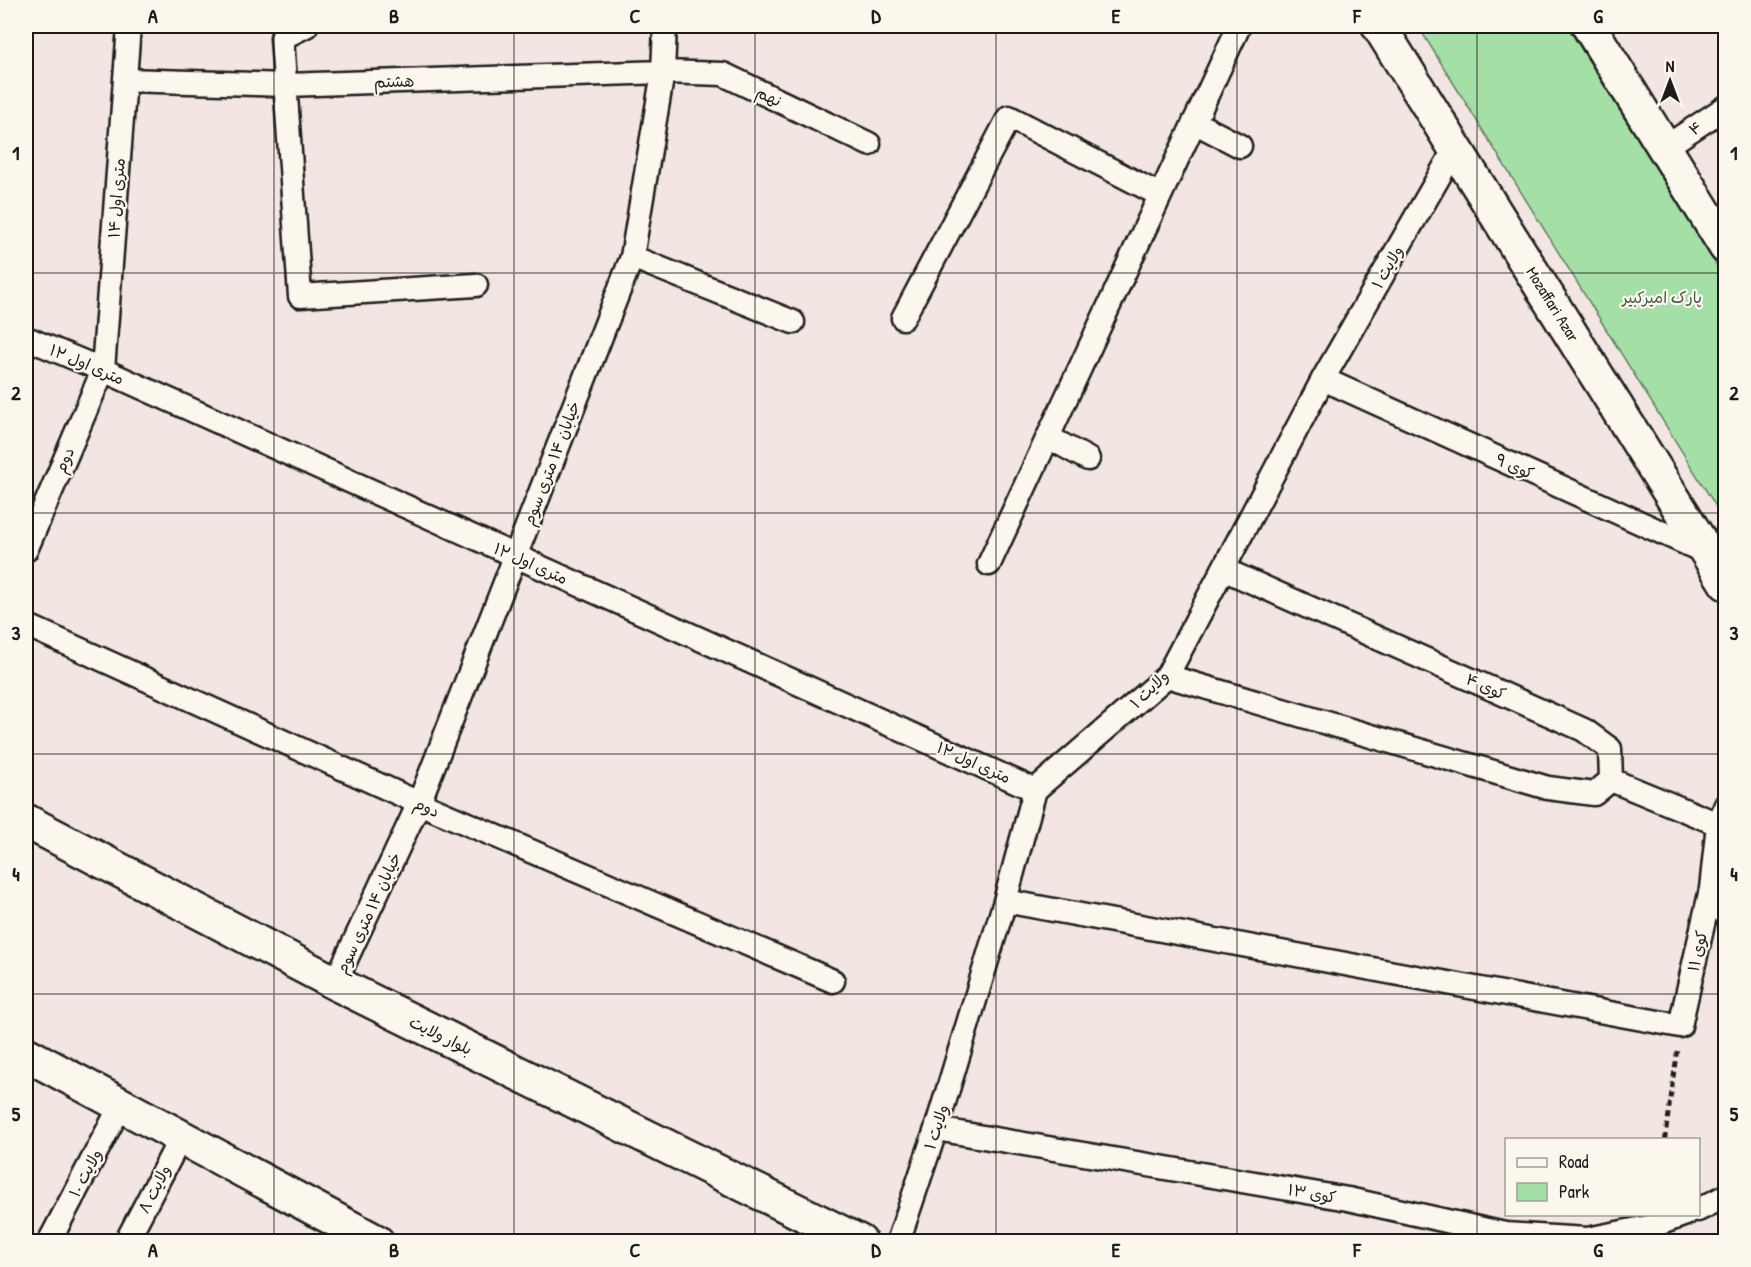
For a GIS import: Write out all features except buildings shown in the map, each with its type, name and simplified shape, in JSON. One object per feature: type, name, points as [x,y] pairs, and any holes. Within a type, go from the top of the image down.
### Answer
[{"type":"main road","name":"Mozaffari Azar","points":[[1379,26],[1725,583]]},
{"type":"main road","points":[[1589,26],[1725,247]]},
{"type":"main road","name":"بلوار ولایت","points":[[26,821],[335,983],[860,1242]]},
{"type":"main road","points":[[26,1054],[377,1242]]},
{"type":"street","name":"۱۴ متری اول","points":[[103,370],[129,26]]},
{"type":"street","points":[[306,26],[282,38],[300,296],[476,285]]},
{"type":"street","name":"خیابان ۱۴ متری سوم","points":[[335,983],[419,803],[632,257],[663,72],[665,26]]},
{"type":"street","points":[[989,564],[1239,26]]},
{"type":"street","name":"هشتم","points":[[125,80],[286,85],[663,72]]},
{"type":"street","name":"نهم","points":[[663,72],[723,74],[869,144]]},
{"type":"street","name":"۴","points":[[1664,148],[1725,107]]},
{"type":"street","points":[[903,318],[1009,117],[1160,195]]},
{"type":"street","points":[[1194,122],[1239,146]]},
{"type":"street","name":"ولایت ۱","points":[[898,1242],[936,1130],[1005,901],[1035,790],[1167,676],[1225,570],[1323,378],[1456,147]]},
{"type":"street","points":[[632,257],[793,322]]},
{"type":"street","name":"۱۲ متری اول","points":[[26,338],[103,370],[1035,790]]},
{"type":"street","name":"دوم","points":[[26,550],[103,370]]},
{"type":"street","name":"کوی ۹","points":[[1323,378],[1707,553]]},
{"type":"street","points":[[1048,437],[1088,459]]},
{"type":"street","name":"کوی ۴","points":[[1225,570],[1584,730],[1610,749],[1611,780]]},
{"type":"street","name":"دوم","points":[[26,625],[419,803],[833,981]]},
{"type":"street","points":[[1167,676],[1548,788],[1594,794],[1611,780],[1722,814]]},
{"type":"street","name":"کوی ۱۱","points":[[1680,1026],[1711,889],[1722,814]]},
{"type":"street","points":[[1711,889],[1725,915]]},
{"type":"street","points":[[1005,901],[1680,1026]]},
{"type":"street","name":"ولایت ۱۰","points":[[49,1242],[121,1106]]},
{"type":"street","name":"کوی ۱۳","points":[[936,1130],[1348,1199],[1505,1234],[1587,1239],[1653,1226],[1683,1216]]},
{"type":"street","name":"ولایت ۸","points":[[126,1242],[181,1137]]},
{"type":"street","points":[[1700,1209],[1725,1196]]},
{"type":"path","points":[[1665,1138],[1680,1026]]},
{"type":"green space","name":"پارک امیرکبیر","points":[[1418,26],[1567,26],[1725,279],[1725,521]]}]
